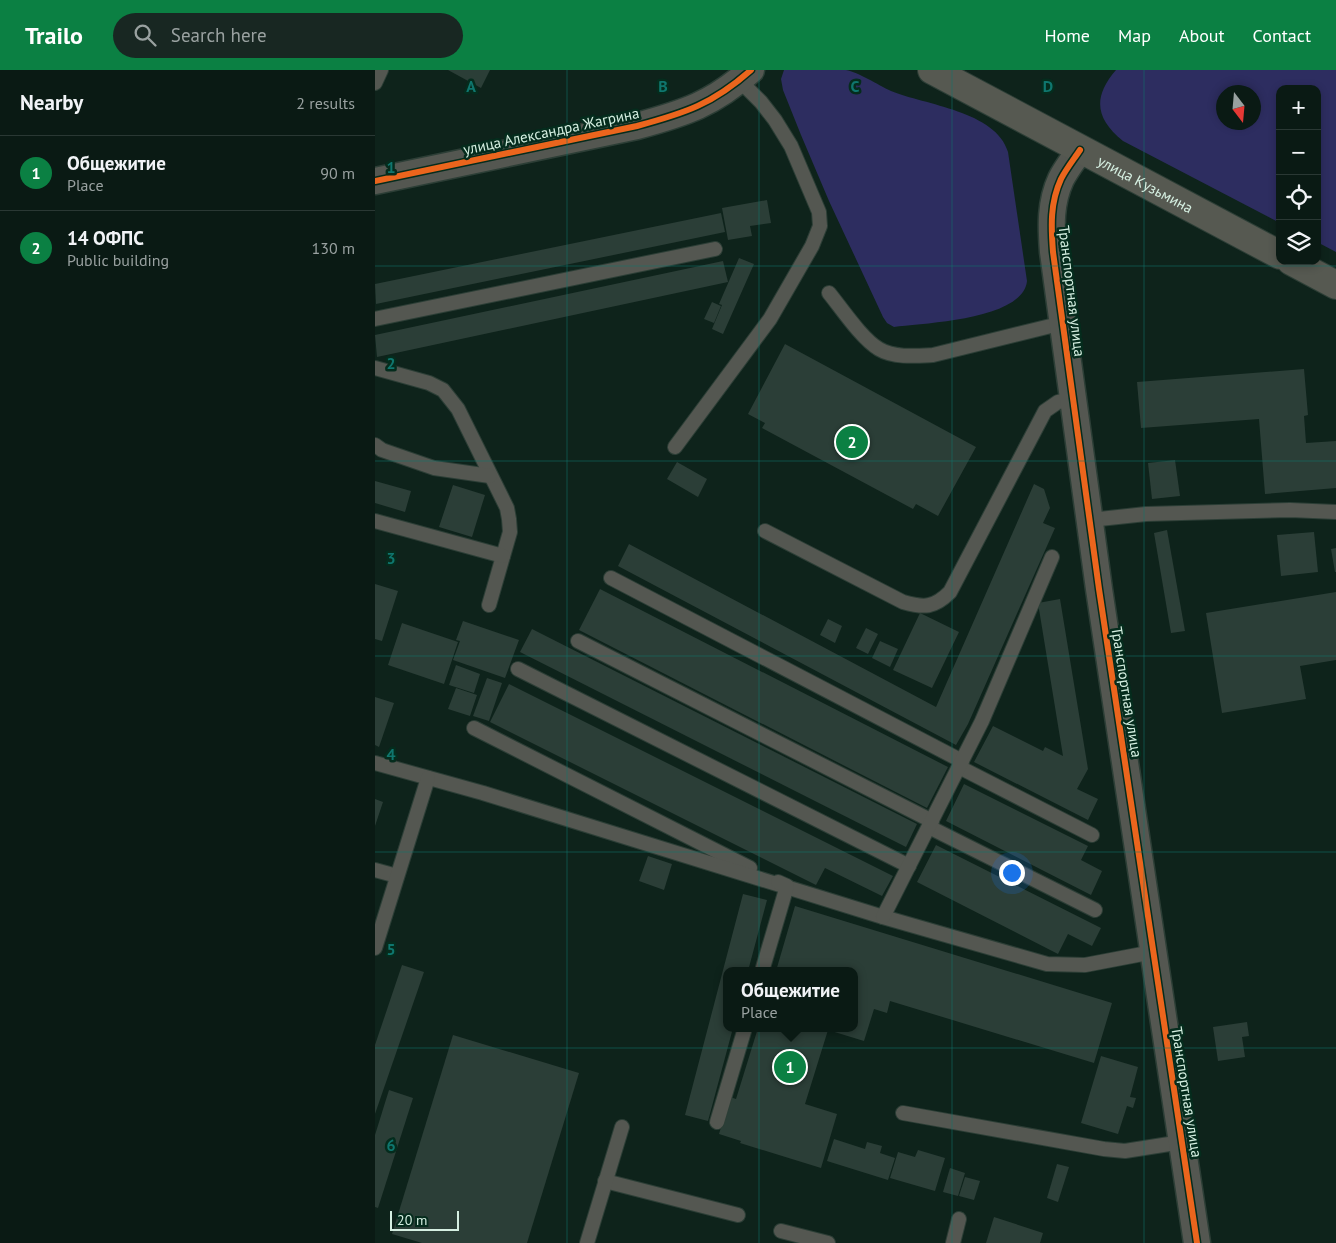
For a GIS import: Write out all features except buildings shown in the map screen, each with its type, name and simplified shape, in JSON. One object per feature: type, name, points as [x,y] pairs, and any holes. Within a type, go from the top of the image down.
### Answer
[{"type":"main road","name":"улица Кузьмина","points":[[932,70],[1276,253]]},
{"type":"main road","points":[[1298,265],[1336,285]]},
{"type":"street","name":"улица Александра Жагрина","points":[[375,181],[637,126],[666,118],[707,102],[725,92],[745,75]]},
{"type":"street","name":"Транспортная улица","points":[[1080,150],[1061,178],[1053,199],[1051,223],[1053,252],[1090,520],[1197,1243]]},
{"type":"lane","points":[[375,83],[381,70]]},
{"type":"lane","points":[[675,447],[770,319],[812,246],[820,226],[819,212],[791,146],[745,75]]},
{"type":"lane","points":[[375,319],[715,249]]},
{"type":"lane","points":[[829,293],[866,338],[879,349],[892,354],[912,356],[933,355],[1063,322]]},
{"type":"lane","points":[[375,368],[429,383],[443,390],[458,409],[507,508],[509,532],[489,605]]},
{"type":"lane","points":[[765,531],[903,602],[917,606],[931,605],[941,600],[950,592],[1045,411],[1058,402],[1074,399]]},
{"type":"lane","points":[[375,445],[382,450],[434,468],[490,476]]},
{"type":"lane","points":[[1090,520],[1146,514],[1290,510],[1336,512]]},
{"type":"lane","points":[[375,521],[503,556]]},
{"type":"lane","points":[[883,917],[982,721],[1052,558]]},
{"type":"lane","points":[[611,578],[1092,835]]},
{"type":"lane","points":[[577,640],[1095,910]]},
{"type":"lane","points":[[518,669],[909,866]]},
{"type":"lane","points":[[474,728],[787,886]]},
{"type":"lane","points":[[375,764],[483,793],[883,917],[1047,964],[1085,965],[1153,952]]},
{"type":"lane","points":[[375,948],[428,778]]},
{"type":"lane","points":[[375,870],[397,876]]},
{"type":"lane","points":[[763,967],[787,886]]},
{"type":"lane","points":[[717,1122],[744,1032]]},
{"type":"lane","points":[[903,1113],[1104,1149],[1125,1151],[1183,1142]]},
{"type":"lane","points":[[587,1243],[621,1127]]},
{"type":"lane","points":[[605,1181],[738,1215]]},
{"type":"lane","points":[[953,1243],[959,1219]]},
{"type":"lane","points":[[781,1231],[828,1243]]},
{"type":"shaded area","points":[[784,70],[851,71],[891,91],[975,118],[1001,138],[1008,152],[1027,281],[1021,294],[1009,304],[991,312],[970,317],[894,327],[887,323],[829,201],[801,135],[783,90],[781,79]]},
{"type":"shaded area","points":[[1116,70],[1336,70],[1336,252],[1321,244],[1321,85],[1276,85],[1276,221],[1123,141],[1107,125],[1103,116],[1100,108],[1103,90]]},
{"type":"cycle path","points":[[375,181],[654,121],[698,106],[724,91],[751,70]]},
{"type":"cycle path","points":[[1080,150],[1063,175],[1057,188],[1053,206],[1053,252],[1099,589],[1197,1243]]},
{"type":"place","name":"14 ОФПС","points":[[852,442]]},
{"type":"place","name":"Общежитие","points":[[790,1067]]}]
